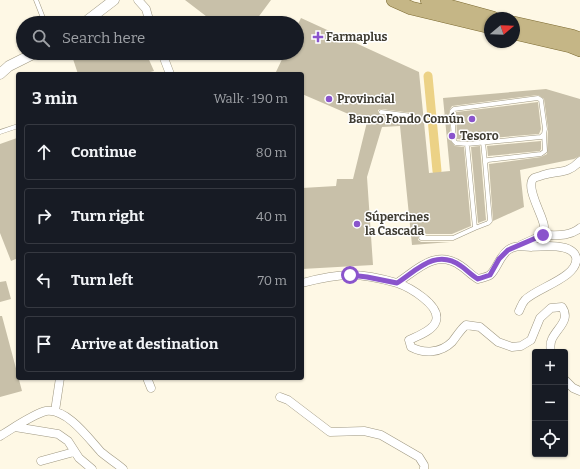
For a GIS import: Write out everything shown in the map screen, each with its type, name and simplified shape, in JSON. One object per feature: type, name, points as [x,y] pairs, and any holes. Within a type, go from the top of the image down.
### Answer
[{"type":"main road","points":[[393,0],[411,8],[484,26]]},
{"type":"main road","points":[[427,0],[484,16]]},
{"type":"main road","points":[[520,24],[580,39]]},
{"type":"main road","points":[[520,34],[570,46],[580,50]]},
{"type":"street","points":[[93,16],[114,0]]},
{"type":"street","points":[[138,0],[146,9],[148,16]]},
{"type":"street","points":[[0,74],[9,66],[21,60]]},
{"type":"street","points":[[165,60],[169,72]]},
{"type":"street","points":[[543,235],[544,226],[534,198],[532,182],[534,178],[544,174],[571,169],[580,161]]},
{"type":"street","points":[[397,283],[424,263],[439,258],[460,265],[478,279],[490,275],[499,259],[508,250],[543,235],[569,234],[580,228]]},
{"type":"street","points":[[519,311],[524,300],[571,272],[576,267],[577,263],[573,252],[567,248],[550,246],[528,247],[520,245]]},
{"type":"street","points":[[304,283],[350,275],[397,283],[411,289],[427,300],[436,312],[436,321],[432,328],[409,340],[411,347],[416,350],[428,352],[440,349],[451,343],[459,331],[466,325],[480,327],[498,342],[512,347],[521,346],[530,340],[540,318],[551,308],[562,307],[565,312],[565,317],[552,338],[551,349]]},
{"type":"street","points":[[55,411],[60,380]]},
{"type":"street","points":[[148,380],[151,388]]},
{"type":"street","points":[[568,383],[573,388],[580,391]]},
{"type":"street","points":[[280,397],[288,400],[330,432],[364,431],[381,436],[419,458],[424,465],[424,469]]},
{"type":"street","points":[[0,436],[38,414],[46,411],[55,411],[66,417],[85,432],[102,453],[123,469]]},
{"type":"street","points":[[15,427],[58,434],[68,442],[79,458],[92,469]]},
{"type":"street","points":[[41,461],[74,452]]},
{"type":"street","points":[[107,456],[115,469]]},
{"type":"lane","points":[[36,0],[42,16]]},
{"type":"lane","points":[[485,162],[488,160],[541,154],[545,151],[545,129],[541,100],[538,98],[454,109],[452,111],[454,141],[456,143],[467,144],[541,137],[544,134]]},
{"type":"lane","points":[[381,112],[412,116]]},
{"type":"lane","points":[[0,132],[16,127]]},
{"type":"lane","points":[[421,238],[452,238],[490,221],[483,142]]},
{"type":"lane","points":[[467,144],[475,228]]},
{"type":"building","points":[[185,0],[271,0],[259,16],[206,16]]},
{"type":"building","points":[[304,19],[419,72],[429,173],[450,171],[443,98],[546,89],[580,99],[580,156],[574,159],[520,170],[524,207],[493,221],[489,164],[541,157],[547,154],[548,129],[544,99],[538,95],[452,106],[449,111],[451,141],[455,146],[464,147],[471,226],[452,234],[421,234],[418,238],[421,242],[450,242],[412,245],[400,126],[382,127],[367,177],[373,265],[304,269],[304,188],[336,186],[337,179],[353,179],[367,122],[304,95],[304,72],[276,72],[282,60],[304,60]],"holes":[[[381,109],[415,114],[415,117],[412,119],[381,115],[378,110]]]},
{"type":"building","points":[[73,60],[149,60],[154,71],[150,72],[77,72]]},
{"type":"building","points":[[538,102],[541,129],[539,134],[467,140],[457,139],[456,112]]},
{"type":"building","points":[[16,138],[16,259],[11,261],[0,233],[0,144]]},
{"type":"building","points":[[541,141],[540,151],[488,156],[487,146]]},
{"type":"building","points":[[480,146],[486,220],[478,223],[471,147]]},
{"type":"building","points":[[6,281],[11,299],[0,302],[0,282]]},
{"type":"building","points":[[0,316],[2,316],[16,368],[16,380],[19,380],[22,391],[0,397]]},
{"type":"waterway","points":[[428,76],[437,171]]},
{"type":"place","name":"Farmaplus","points":[[318,37]]},
{"type":"place","name":"Provincial","points":[[329,99]]},
{"type":"place","name":"Banco Fondo Común","points":[[472,119]]},
{"type":"place","name":"Tesoro","points":[[452,136]]},
{"type":"place","name":"Súpercines la Cascada","points":[[357,224]]},
{"type":"route","points":[[350,275],[397,283],[424,263],[439,258],[460,265],[478,279],[490,275],[499,259],[508,250],[543,235]]}]
